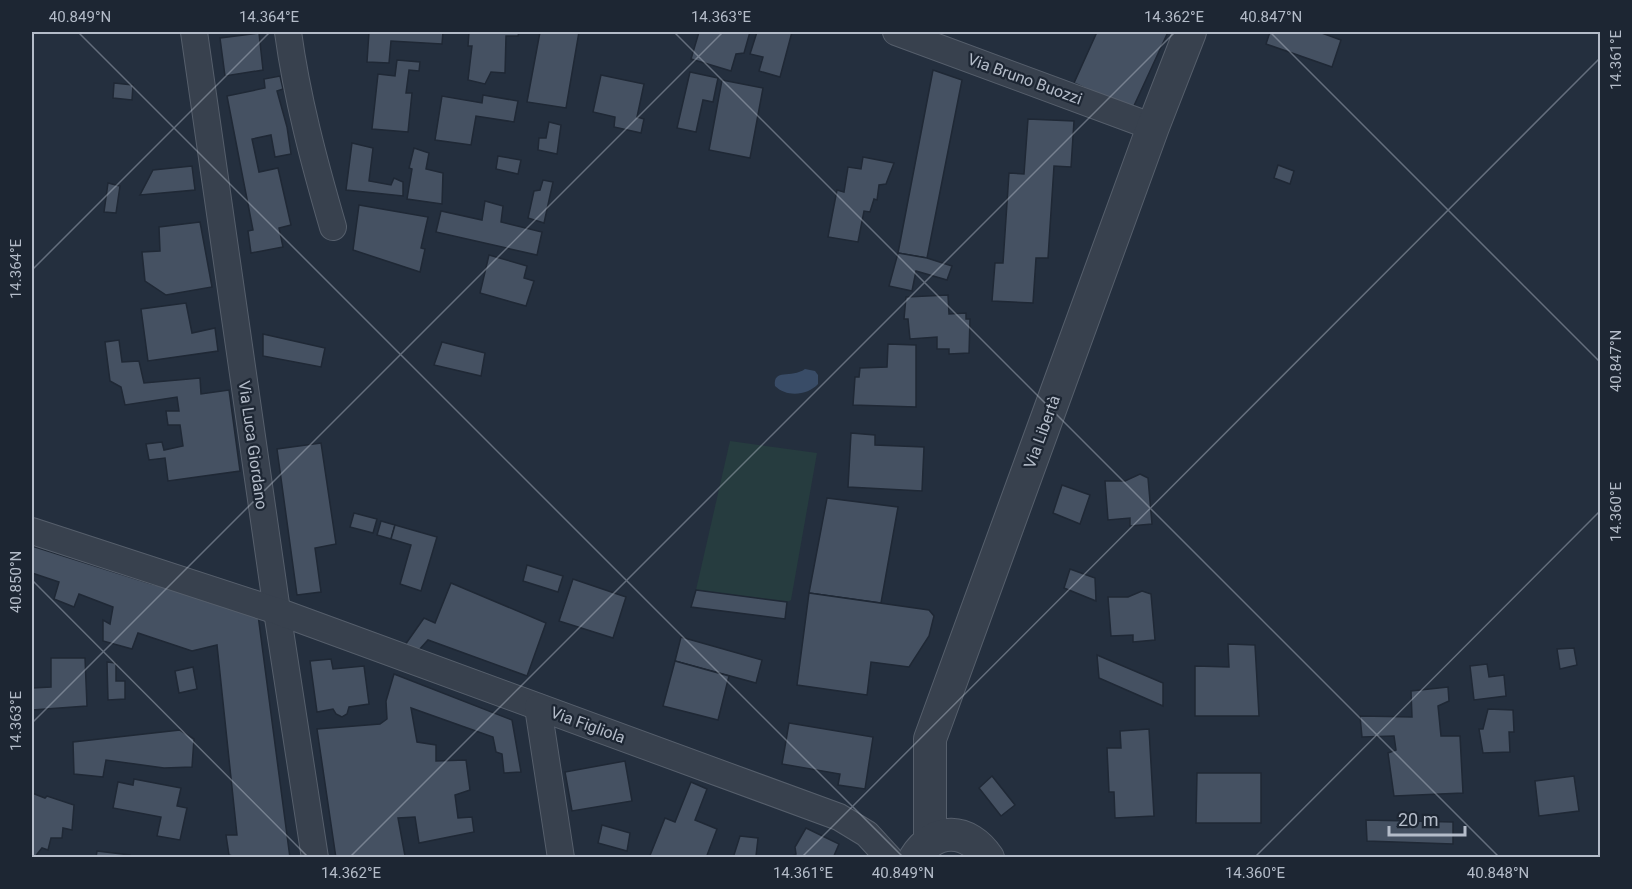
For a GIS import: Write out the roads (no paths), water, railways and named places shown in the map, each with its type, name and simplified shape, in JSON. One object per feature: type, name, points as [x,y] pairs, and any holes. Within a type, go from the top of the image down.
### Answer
[{"type":"street","name":"Via Luca Giordano","points":[[194,32],[277,612],[315,858]]},
{"type":"street","points":[[288,32],[293,69],[308,140],[333,227]]},
{"type":"street","name":"Via Bruno Buozzi","points":[[896,32],[1153,127]]},
{"type":"street","name":"Via Libertà","points":[[922,849],[930,739],[1153,127],[1190,32]]},
{"type":"street","name":"Via Figliola","points":[[32,531],[277,612],[839,817],[867,834],[889,858]]},
{"type":"street","points":[[538,707],[561,858]]},
{"type":"street","points":[[922,849],[942,835],[956,834],[970,838],[981,846],[988,858]]},
{"type":"water","points":[[805,369],[815,371],[818,375],[818,384],[809,391],[791,394],[775,386],[775,381],[780,375]]}]
